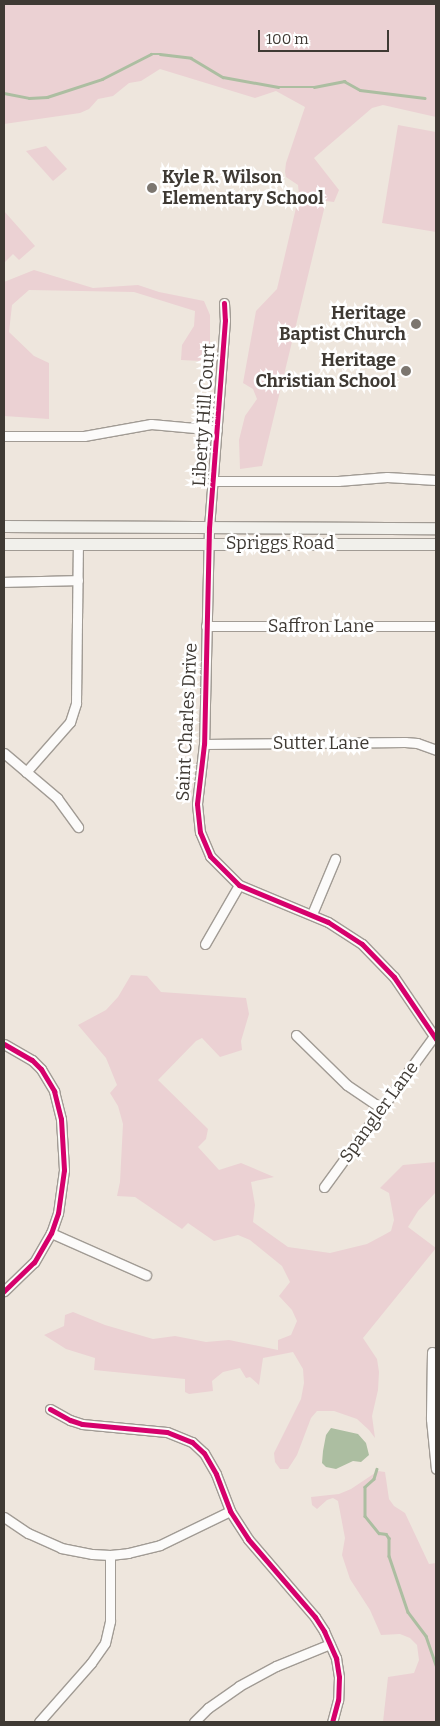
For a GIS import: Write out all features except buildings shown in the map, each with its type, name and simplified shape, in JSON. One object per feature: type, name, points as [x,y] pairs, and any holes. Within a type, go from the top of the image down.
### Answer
[{"type":"main road","name":"Spriggs Road","points":[[4,526],[436,528]]},
{"type":"main road","name":"Spriggs Road","points":[[4,544],[436,544]]},
{"type":"street","name":"Liberty Hill Court","points":[[209,528],[225,320],[224,303]]},
{"type":"street","points":[[4,436],[84,436],[151,424],[217,430]]},
{"type":"street","points":[[213,481],[338,481],[387,477],[436,480]]},
{"type":"street","name":"Saint Charles Drive","points":[[209,528],[204,744],[196,804],[200,832],[210,856],[219,868],[239,886],[312,914],[346,932],[378,960],[409,997],[435,1038]]},
{"type":"street","points":[[26,772],[70,722],[76,703],[78,544]]},
{"type":"street","points":[[4,582],[78,580]]},
{"type":"street","name":"Saffron Lane","points":[[206,626],[436,626]]},
{"type":"street","name":"Sutter Lane","points":[[204,744],[405,742],[417,743],[436,750]]},
{"type":"street","points":[[4,753],[65,806],[78,827]]},
{"type":"street","points":[[312,914],[335,859]]},
{"type":"street","points":[[205,944],[239,886]]},
{"type":"street","points":[[296,1036],[347,1085],[381,1108]]},
{"type":"street","name":"Spangler Lane","points":[[324,1187],[435,1038]]},
{"type":"street","points":[[4,1044],[21,1052],[42,1069],[54,1091],[59,1105],[64,1170],[58,1213],[51,1233],[34,1262],[4,1291]]},
{"type":"street","points":[[51,1233],[146,1275]]},
{"type":"street","points":[[432,1352],[432,1426],[436,1469]]},
{"type":"street","points":[[50,1409],[65,1418],[82,1424],[167,1432],[180,1436],[198,1447],[210,1463],[230,1511],[248,1539],[315,1617],[330,1644],[336,1658],[339,1684],[338,1700],[332,1722]]},
{"type":"street","points":[[4,1517],[28,1533],[60,1548],[92,1554],[110,1555],[128,1553],[160,1545],[230,1511]]},
{"type":"street","points":[[39,1722],[91,1664],[105,1643],[110,1621],[110,1555]]},
{"type":"street","points":[[194,1722],[208,1708],[239,1686],[276,1666],[330,1644]]},
{"type":"shaded area","points":[[4,4],[436,4],[436,117],[383,105],[372,108],[314,158],[339,190],[334,202],[326,201],[262,466],[240,469],[239,440],[245,416],[257,399],[253,389],[243,383],[256,311],[277,289],[299,195],[298,185],[286,177],[285,172],[286,163],[305,107],[276,91],[255,98],[160,69],[141,81],[129,83],[113,96],[98,99],[89,109],[80,113],[4,124]]},
{"type":"shaded area","points":[[398,125],[436,132],[436,232],[382,223]]},
{"type":"shaded area","points":[[46,146],[67,169],[53,181],[26,151]]},
{"type":"shaded area","points":[[4,211],[35,246],[19,260],[13,254],[4,263]]},
{"type":"shaded area","points":[[34,270],[93,288],[138,285],[159,292],[204,301],[210,315],[210,352],[205,352],[200,361],[181,360],[182,345],[194,326],[195,311],[134,292],[29,290],[12,305],[9,332],[34,356],[49,363],[49,419],[4,416],[4,282]]},
{"type":"shaded area","points":[[131,975],[147,976],[161,992],[246,998],[249,1014],[241,1041],[242,1050],[220,1057],[202,1038],[196,1041],[158,1080],[208,1129],[206,1139],[198,1147],[219,1170],[241,1163],[274,1177],[251,1182],[255,1205],[253,1222],[288,1247],[330,1253],[367,1244],[391,1231],[394,1220],[389,1193],[380,1188],[403,1165],[436,1162],[436,1192],[418,1211],[408,1227],[436,1248],[363,1338],[377,1359],[379,1372],[378,1390],[372,1416],[375,1438],[357,1419],[334,1411],[317,1411],[311,1418],[297,1455],[288,1469],[280,1469],[275,1462],[274,1453],[301,1399],[304,1383],[303,1369],[293,1352],[263,1358],[259,1385],[250,1377],[246,1378],[240,1368],[223,1372],[212,1381],[213,1391],[189,1394],[185,1392],[185,1379],[94,1370],[95,1358],[66,1349],[44,1335],[64,1326],[65,1315],[73,1312],[105,1325],[153,1339],[175,1336],[206,1342],[229,1340],[278,1350],[278,1340],[291,1335],[297,1321],[292,1310],[279,1296],[290,1282],[282,1266],[250,1240],[238,1235],[214,1241],[188,1223],[182,1229],[135,1197],[117,1196],[120,1182],[123,1124],[118,1106],[110,1093],[117,1085],[106,1058],[78,1025],[106,1010],[118,997]]},
{"type":"shaded area","points":[[331,1428],[358,1434],[366,1443],[369,1455],[361,1462],[353,1461],[336,1469],[326,1467],[322,1463],[323,1451],[326,1435]]},
{"type":"shaded area","points":[[378,1471],[385,1472],[389,1499],[394,1506],[405,1513],[429,1564],[436,1563],[436,1722],[383,1722],[388,1677],[414,1673],[419,1660],[417,1645],[410,1638],[400,1634],[381,1635],[370,1610],[350,1579],[342,1555],[345,1538],[338,1501],[333,1498],[327,1500],[317,1509],[312,1505],[311,1497],[339,1494],[351,1489]]},
{"type":"waterway","points":[[4,93],[29,98],[47,97],[102,79],[151,54],[160,54],[191,58],[223,77],[278,87],[314,87],[344,81],[360,90],[425,98]]},
{"type":"waterway","points":[[377,1469],[374,1479],[365,1487],[365,1516],[379,1533],[386,1534],[389,1538],[389,1556],[408,1612],[426,1636],[436,1665]]},
{"type":"cycle path","points":[[224,303],[225,320],[209,528],[204,744],[197,804],[200,832],[210,856],[239,885],[328,922],[362,944],[394,977],[436,1039]]},
{"type":"cycle path","points":[[4,1044],[32,1060],[41,1069],[54,1091],[61,1119],[64,1170],[58,1213],[51,1233],[34,1262],[4,1291]]},
{"type":"cycle path","points":[[50,1409],[82,1424],[167,1432],[192,1442],[204,1453],[216,1474],[230,1511],[248,1539],[315,1617],[324,1631],[336,1658],[339,1677],[338,1700],[332,1722]]},
{"type":"place","name":"Kyle R. Wilson Elementary School","points":[[152,188]]},
{"type":"place","name":"Heritage Baptist Church","points":[[416,324]]},
{"type":"place","name":"Heritage Christian School","points":[[406,371]]}]
